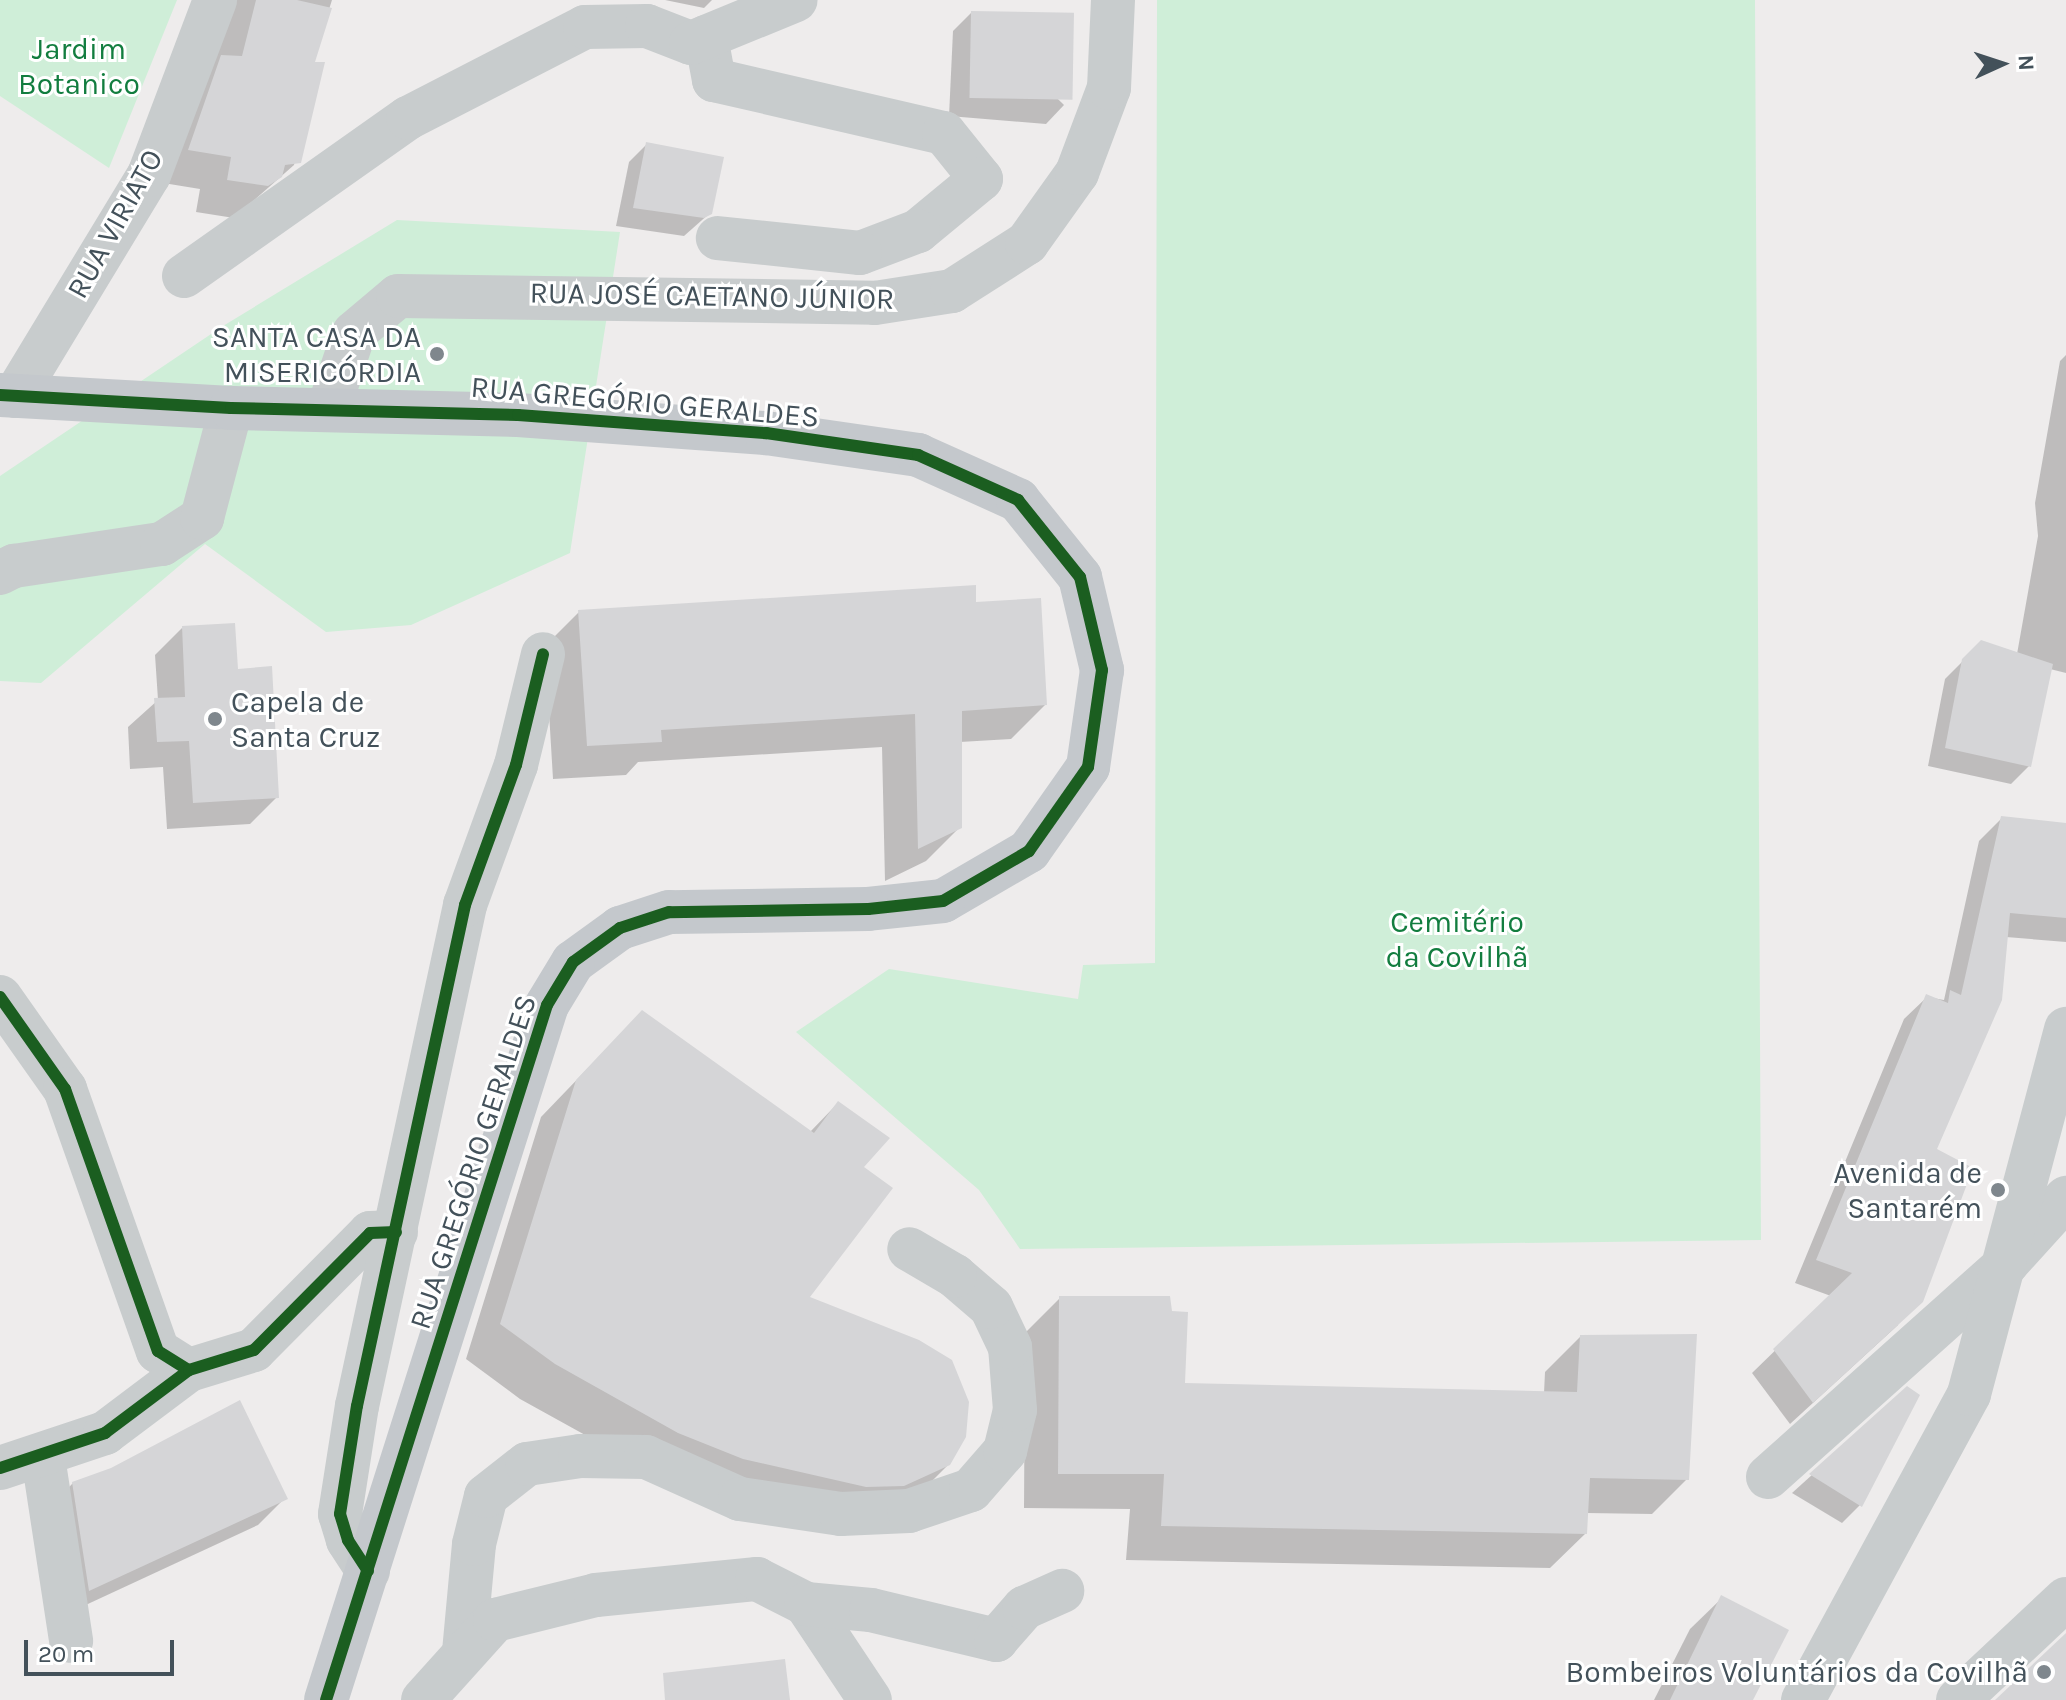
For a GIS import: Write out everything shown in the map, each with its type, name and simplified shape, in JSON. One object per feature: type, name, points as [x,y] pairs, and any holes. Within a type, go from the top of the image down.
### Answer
[{"type":"main road","name":"RUA GREGÓRIO GERALDES","points":[[8,395],[231,408],[329,407],[766,433],[918,455],[1018,500],[1080,577],[1102,670],[1088,767],[1029,851],[943,901],[868,909],[669,912],[620,928],[573,962],[547,1005],[326,1700]]},
{"type":"street","name":"RUA VIRIATO","points":[[8,395],[149,175],[215,0]]},
{"type":"street","points":[[184,276],[408,118],[585,27],[647,26],[691,43],[796,0]]},
{"type":"street","name":"RUA JOSÉ CAETANO JÚNIOR","points":[[329,407],[354,333],[398,296],[875,303],[952,291],[1027,243],[1077,173],[1109,88],[1111,1]]},
{"type":"street","points":[[706,37],[714,80],[944,133],[981,179],[918,231],[860,253],[718,238]]},
{"type":"street","points":[[0,573],[14,566],[162,544],[202,518],[231,408]]},
{"type":"street","points":[[368,1571],[348,1540],[340,1514],[357,1406],[465,905],[516,765],[543,654]]},
{"type":"street","points":[[0,997],[65,1089],[158,1351],[189,1370]]},
{"type":"street","points":[[1803,1700],[1969,1394],[2007,1263],[2066,1029]]},
{"type":"street","points":[[1768,1477],[2007,1263],[2066,1198]]},
{"type":"street","points":[[0,1468],[43,1457],[105,1433],[189,1370],[254,1350],[370,1233],[396,1232]]},
{"type":"street","points":[[464,1652],[474,1544],[486,1496],[527,1464],[580,1456],[646,1457],[740,1499],[841,1514],[909,1511],[971,1490],[1005,1451],[1015,1410],[1010,1347],[991,1307],[955,1276],[909,1249]]},
{"type":"street","points":[[43,1457],[71,1641]]},
{"type":"street","points":[[423,1700],[495,1620],[596,1595],[757,1579],[806,1604],[871,1610],[996,1640],[1024,1608],[1062,1591]]},
{"type":"street","points":[[1958,1700],[2066,1599]]},
{"type":"street","points":[[806,1604],[870,1700]]},
{"type":"green space","name":"Jardim Botanico","points":[[0,0],[177,0],[109,168],[0,96]]},
{"type":"green space","name":"Cemitério da Covilhã","points":[[1157,0],[1755,0],[1761,1240],[1020,1249],[979,1190],[796,1032],[889,969],[1078,999],[1083,965],[1155,963]]},
{"type":"green space","points":[[397,220],[620,232],[570,553],[411,625],[326,632],[205,544],[41,683],[0,681],[0,476],[223,326]]},
{"type":"building","points":[[256,0],[297,0],[332,8],[315,62],[325,62],[301,163],[285,165],[282,177],[268,186],[227,180],[231,157],[188,150],[221,55],[242,56]]},
{"type":"building","points":[[971,11],[1074,13],[1072,100],[969,98]]},
{"type":"building","points":[[646,142],[724,157],[712,214],[704,218],[633,208]]},
{"type":"building","points":[[976,585],[976,602],[1041,598],[1047,705],[962,711],[962,828],[918,849],[915,714],[661,730],[662,742],[587,746],[578,610]]},
{"type":"building","name":"Capela de Santa Cruz","points":[[235,623],[238,669],[272,666],[279,798],[193,803],[189,741],[157,742],[154,698],[185,697],[182,626]]},
{"type":"building","points":[[1981,640],[2053,664],[2031,767],[1945,748],[1962,659]]},
{"type":"building","points":[[2001,816],[2066,823],[2066,918],[2010,913],[2002,1000],[1937,1149],[1973,1168],[1923,1302],[1813,1403],[1773,1349],[1852,1273],[1816,1260],[1926,994],[1948,1003],[1950,990],[1961,995]]},
{"type":"building","points":[[642,1010],[814,1133],[838,1101],[890,1138],[864,1167],[893,1188],[810,1297],[919,1340],[952,1360],[969,1402],[966,1437],[950,1465],[904,1486],[866,1487],[743,1459],[678,1433],[555,1364],[500,1324],[576,1080]]},
{"type":"building","points":[[1059,1296],[1170,1296],[1172,1311],[1188,1312],[1185,1383],[1577,1392],[1580,1335],[1697,1334],[1689,1480],[1590,1478],[1587,1534],[1161,1526],[1164,1474],[1058,1474]]},
{"type":"building","points":[[1907,1386],[1920,1395],[1862,1507],[1809,1474]]},
{"type":"building","points":[[240,1400],[288,1499],[89,1591],[72,1482],[111,1468]]},
{"type":"building","points":[[1721,1595],[1789,1630],[1753,1700],[1670,1700]]},
{"type":"building","name":"Bombeiros Voluntários da Covilhã","points":[[2066,1633],[2066,1700],[1995,1700]]},
{"type":"building","points":[[785,1659],[790,1700],[665,1700],[663,1673]]},
{"type":"cycle path","points":[[0,395],[231,408],[518,415],[766,433],[918,455],[1018,500],[1080,577],[1102,670],[1088,767],[1029,851],[943,901],[868,909],[669,912],[620,928],[573,962],[547,1005],[326,1700]]},
{"type":"cycle path","points":[[368,1571],[348,1540],[340,1514],[357,1406],[465,905],[516,765],[543,654]]},
{"type":"cycle path","points":[[0,997],[65,1089],[158,1351],[189,1370]]},
{"type":"cycle path","points":[[0,1468],[105,1433],[189,1370],[254,1350],[370,1233],[396,1232]]},
{"type":"place","name":"SANTA CASA DA MISERICÓRDIA","points":[[437,354]]},
{"type":"place","name":"Capela de Santa Cruz","points":[[215,719]]},
{"type":"place","name":"Avenida de Santarém","points":[[1998,1190]]},
{"type":"place","name":"Bombeiros Voluntários da Covilhã","points":[[2044,1672]]}]
